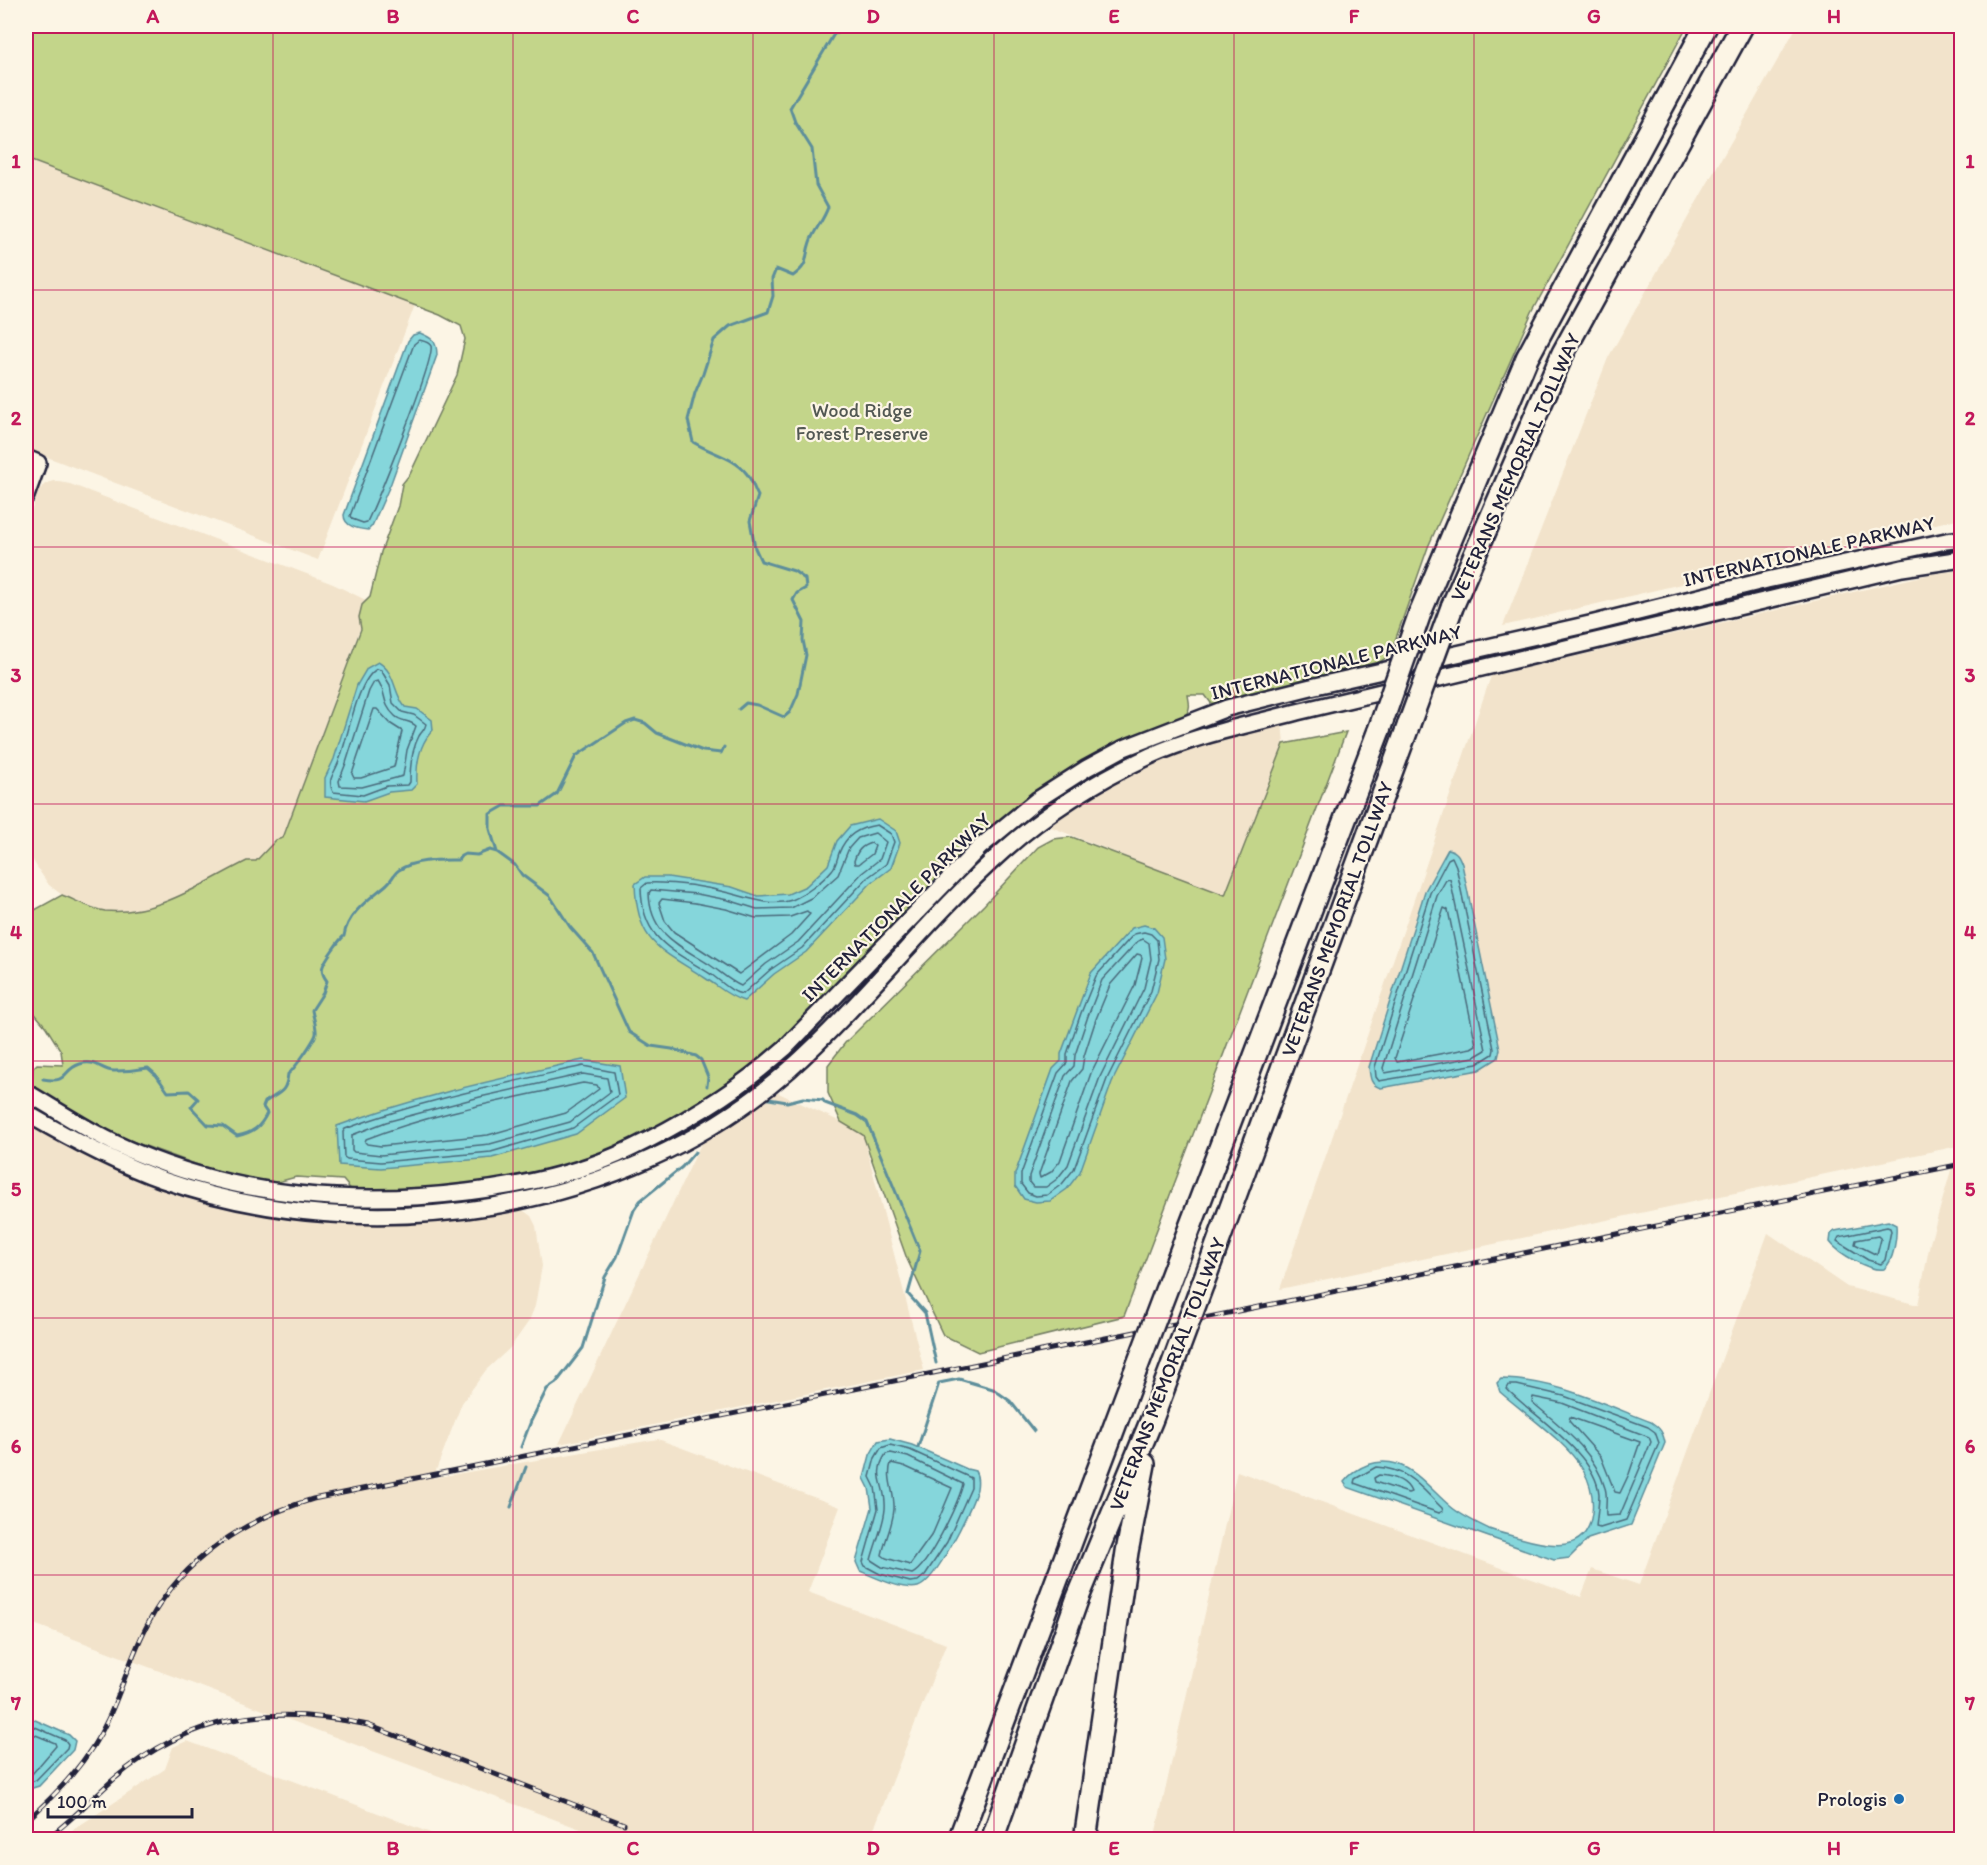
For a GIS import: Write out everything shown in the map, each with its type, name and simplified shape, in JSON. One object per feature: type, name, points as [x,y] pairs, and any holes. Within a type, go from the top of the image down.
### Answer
[{"type":"highway","name":"VETERANS MEMORIAL TOLLWAY","points":[[958,1839],[1379,730],[1420,613],[1527,358],[1706,26]]},
{"type":"highway","name":"VETERANS MEMORIAL TOLLWAY","points":[[992,1839],[1077,1600],[1152,1419],[1452,607],[1563,353],[1742,26]]},
{"type":"highway","points":[[1085,1839],[1127,1552],[1152,1419]]},
{"type":"street","points":[[26,496],[32,460]]},
{"type":"street","name":"INTERNATIONALE PARKWAY","points":[[26,1092],[93,1132],[137,1153],[174,1167],[258,1189],[338,1198],[420,1198],[534,1182],[616,1155],[709,1104],[750,1077],[785,1048],[980,847],[1045,795],[1124,748],[1227,708],[1311,687],[1594,623],[1767,580],[1934,543],[1962,539]]},
{"type":"street","name":"INTERNATIONALE PARKWAY","points":[[26,1113],[72,1139],[162,1180],[241,1202],[290,1211],[401,1215],[451,1212],[538,1197],[579,1187],[629,1169],[663,1153],[763,1091],[837,1023],[1005,849],[1071,800],[1152,755],[1205,736],[1297,712],[1902,568],[1962,559]]},
{"type":"street","points":[[709,1104],[716,1122]]},
{"type":"shaded area","points":[[1797,26],[1961,26],[1961,518],[1503,626],[1608,358]]},
{"type":"shaded area","points":[[26,159],[415,305],[318,560],[26,449]]},
{"type":"shaded area","points":[[53,481],[70,484],[333,584],[370,602],[283,838],[256,861],[232,869],[176,898],[137,911],[103,911],[62,895],[49,885],[40,872],[32,859],[27,843],[26,525],[39,490],[45,484]]},
{"type":"shaded area","points":[[1961,570],[1961,1839],[1154,1840],[1237,1471],[1581,1597],[1592,1569],[1639,1585],[1768,1233],[1847,1287],[1918,1305],[1930,1243],[1958,1146],[1280,1289],[1491,676],[1931,574]]},
{"type":"shaded area","points":[[1282,722],[1284,744],[1225,896],[1046,825],[1068,809],[1136,769],[1219,738]]},
{"type":"shaded area","points":[[772,1090],[863,1134],[924,1370],[559,1444],[707,1131]]},
{"type":"shaded area","points":[[26,1121],[165,1188],[245,1210],[289,1218],[364,1224],[439,1221],[517,1210],[524,1211],[531,1216],[536,1226],[542,1266],[535,1306],[529,1321],[510,1348],[486,1370],[462,1403],[433,1478],[658,1439],[840,1507],[808,1592],[946,1644],[870,1839],[607,1839],[26,1621]]},
{"type":"shaded area","points":[[187,1741],[446,1839],[59,1839],[165,1769],[173,1747]]},
{"type":"green space","name":"Wood Ridge Forest Preserve","points":[[26,26],[1687,26],[1532,312],[1428,547],[1390,655],[1375,665],[1219,705],[1211,703],[1205,695],[1188,695],[1189,709],[1183,716],[1103,750],[1062,774],[1006,816],[971,847],[773,1050],[710,1097],[630,1140],[598,1155],[513,1178],[422,1191],[353,1192],[343,1180],[296,1177],[274,1183],[239,1177],[195,1164],[126,1139],[91,1122],[32,1087],[33,1068],[37,1064],[63,1065],[61,1051],[46,1027],[26,1003],[26,928],[33,911],[62,895],[105,911],[124,911],[161,903],[196,888],[247,861],[256,861],[276,840],[283,838],[361,629],[359,617],[362,605],[370,597],[381,552],[398,506],[402,484],[410,474],[457,375],[465,339],[461,326],[440,315],[26,159]]},
{"type":"green space","points":[[1346,732],[1124,1316],[978,1352],[943,1335],[907,1259],[863,1135],[841,1122],[828,1093],[828,1065],[845,1043],[984,905],[1038,847],[1053,839],[1072,837],[1225,895],[1284,744]]},
{"type":"water","points":[[420,333],[433,341],[437,355],[391,483],[372,526],[368,530],[356,528],[346,522],[344,515],[408,341],[413,335]]},
{"type":"water","points":[[378,662],[388,671],[405,707],[417,709],[432,720],[433,730],[424,742],[419,755],[417,784],[411,790],[389,792],[364,801],[325,797],[325,778],[334,759],[357,685],[367,668]]},
{"type":"water","points":[[878,819],[896,831],[900,843],[891,868],[871,883],[806,952],[774,974],[744,1001],[728,994],[675,960],[654,943],[640,920],[635,884],[645,877],[668,877],[732,887],[758,896],[788,894],[806,886],[828,865],[837,841],[850,826]]},
{"type":"water","points":[[1448,849],[1457,854],[1462,864],[1500,1049],[1498,1058],[1479,1070],[1377,1087],[1370,1077],[1369,1067],[1425,891]]},
{"type":"water","points":[[1144,925],[1154,928],[1162,937],[1165,959],[1157,993],[1112,1082],[1080,1172],[1067,1189],[1050,1201],[1036,1202],[1024,1199],[1015,1186],[1015,1174],[1053,1069],[1061,1061],[1061,1054],[1091,973],[1132,928]]},
{"type":"water","points":[[583,1060],[620,1066],[625,1098],[576,1134],[492,1158],[381,1168],[339,1165],[337,1126],[428,1097]]},
{"type":"water","points":[[1888,1221],[1896,1225],[1896,1236],[1892,1255],[1884,1269],[1871,1268],[1855,1261],[1830,1242],[1831,1234],[1835,1231]]},
{"type":"water","points":[[1501,1379],[1540,1383],[1559,1388],[1597,1400],[1651,1422],[1659,1428],[1665,1443],[1631,1525],[1588,1539],[1569,1558],[1554,1560],[1347,1487],[1344,1482],[1361,1468],[1375,1463],[1390,1462],[1405,1467],[1454,1509],[1489,1529],[1554,1545],[1565,1544],[1583,1536],[1589,1526],[1593,1507],[1586,1475],[1567,1449],[1500,1392],[1497,1383]]},
{"type":"water","points":[[890,1439],[912,1445],[975,1471],[978,1482],[974,1498],[961,1527],[943,1559],[934,1572],[918,1587],[905,1587],[881,1580],[860,1571],[856,1562],[872,1508],[869,1488],[864,1478],[870,1455],[878,1441]]},
{"type":"water","points":[[26,1716],[69,1735],[75,1741],[73,1750],[39,1786],[26,1790]]},
{"type":"waterway","points":[[739,709],[746,703],[757,705],[784,717],[790,712],[798,694],[806,655],[803,640],[804,622],[793,600],[797,593],[806,588],[805,579],[794,571],[761,561],[755,548],[750,521],[758,496],[750,479],[742,468],[729,459],[693,442],[688,420],[714,340],[730,326],[768,312],[773,296],[772,279],[776,269],[793,276],[806,261],[812,238],[828,207],[816,185],[812,149],[795,122],[790,108],[834,34],[854,26]]},
{"type":"waterway","points":[[707,1086],[708,1077],[701,1060],[696,1056],[651,1046],[629,1032],[593,953],[570,927],[550,896],[497,852],[490,829],[490,814],[504,806],[540,806],[557,794],[576,756],[626,723],[635,720],[645,723],[657,733],[703,751],[721,753],[724,747]]},
{"type":"waterway","points":[[43,1079],[58,1080],[74,1067],[86,1063],[96,1064],[111,1071],[148,1068],[168,1092],[189,1091],[198,1099],[191,1107],[208,1125],[223,1126],[237,1136],[252,1131],[259,1126],[267,1113],[263,1107],[265,1102],[284,1089],[288,1074],[299,1062],[316,1034],[312,1010],[323,993],[327,981],[323,974],[323,966],[332,950],[344,936],[355,913],[389,882],[397,871],[405,866],[428,861],[458,860],[465,854],[477,855],[490,850],[497,852]]},
{"type":"waterway","points":[[763,1098],[787,1102],[803,1098],[823,1100],[867,1122],[920,1251],[908,1294],[925,1313],[936,1363]]},
{"type":"waterway","points":[[521,1447],[547,1389],[556,1383],[583,1348],[605,1277],[617,1257],[634,1210],[640,1201],[682,1167],[695,1152]]},
{"type":"waterway","points":[[918,1447],[939,1383],[959,1379],[993,1389],[1010,1401],[1034,1431]]},
{"type":"waterway","points":[[511,1507],[526,1467]]},
{"type":"railway","points":[[26,1821],[61,1787],[92,1748],[108,1719],[143,1633],[163,1599],[198,1560],[219,1544],[241,1530],[288,1507],[313,1499],[1962,1164]]},
{"type":"railway","points":[[45,1840],[114,1779],[143,1757],[173,1740],[203,1728],[234,1720],[299,1715],[368,1725],[624,1824]]},
{"type":"place","name":"Prologis","points":[[1899,1799]]}]
